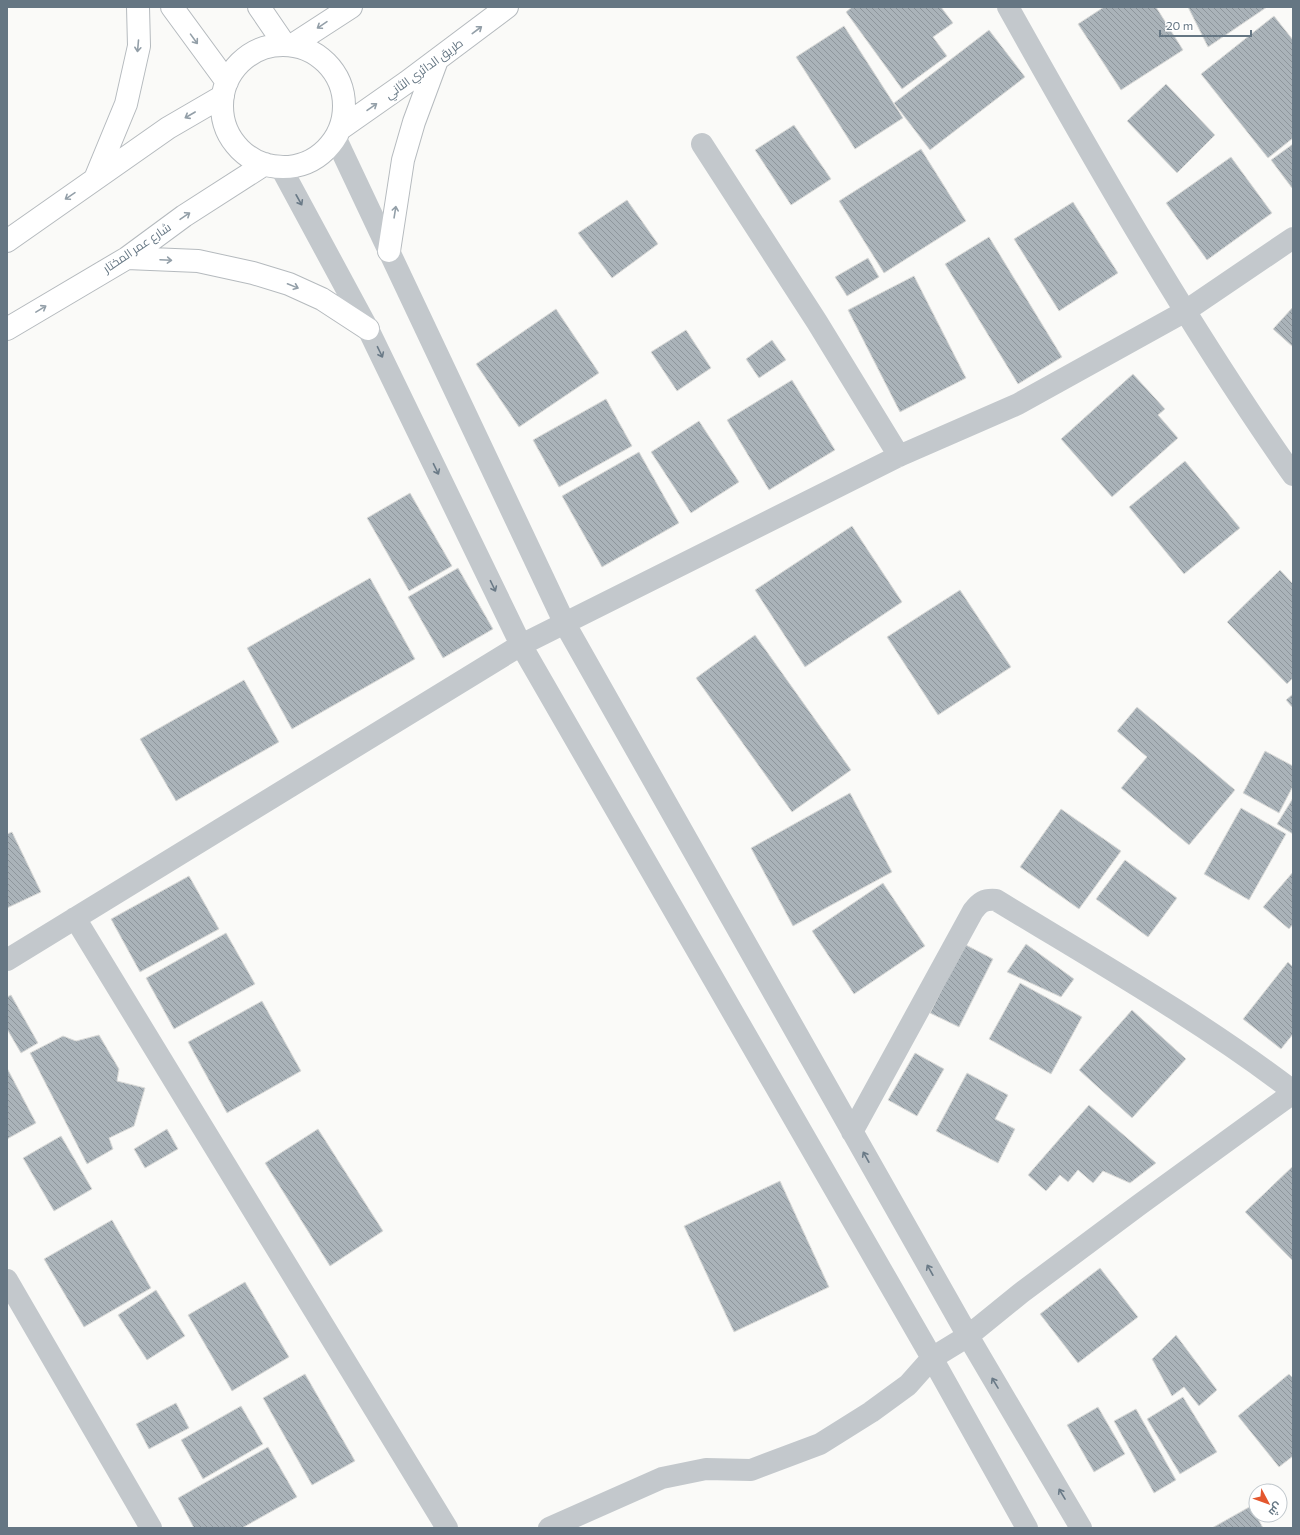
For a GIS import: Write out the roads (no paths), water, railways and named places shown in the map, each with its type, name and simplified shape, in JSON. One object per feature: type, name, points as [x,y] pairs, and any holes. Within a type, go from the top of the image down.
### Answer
[{"type":"main road","points":[[95,179],[126,104],[139,46],[138,7]]},
{"type":"main road","points":[[172,7],[225,89]]},
{"type":"main road","points":[[259,7],[289,44],[319,56],[334,70],[342,88],[345,109],[338,134],[312,160],[291,166],[273,165],[245,153],[229,134],[222,109],[225,89],[237,66],[250,54],[267,47],[289,44],[351,7]]},
{"type":"main road","name":"طريق الدائري الثاني","points":[[338,134],[507,7]]},
{"type":"main road","points":[[388,251],[403,160],[414,122],[436,60]]},
{"type":"main road","points":[[7,241],[225,89]]},
{"type":"main road","name":"شارع عمر المختار","points":[[7,329],[127,258],[184,216],[273,165]]},
{"type":"main road","points":[[127,258],[198,261],[253,273],[288,284],[322,299],[368,329]]},
{"type":"street","points":[[1008,7],[1067,112],[1184,312],[1260,428],[1293,475]]},
{"type":"street","points":[[338,134],[388,251],[565,624],[968,1336],[1081,1528]]},
{"type":"street","points":[[702,144],[817,322],[898,456]]},
{"type":"street","points":[[273,165],[368,329],[521,644],[932,1358],[1027,1528]]},
{"type":"street","points":[[7,960],[521,644],[565,624],[898,456],[1018,404],[1184,312],[1293,238]]},
{"type":"street","points":[[549,1528],[662,1478],[706,1469],[751,1470],[820,1444],[871,1412],[908,1385],[932,1358],[968,1336],[1071,1256],[1293,1092],[1260,1067],[1136,986],[996,900],[985,899],[973,911],[852,1132]]},
{"type":"street","points":[[75,918],[446,1528]]},
{"type":"street","points":[[8,1284],[151,1528]]}]
